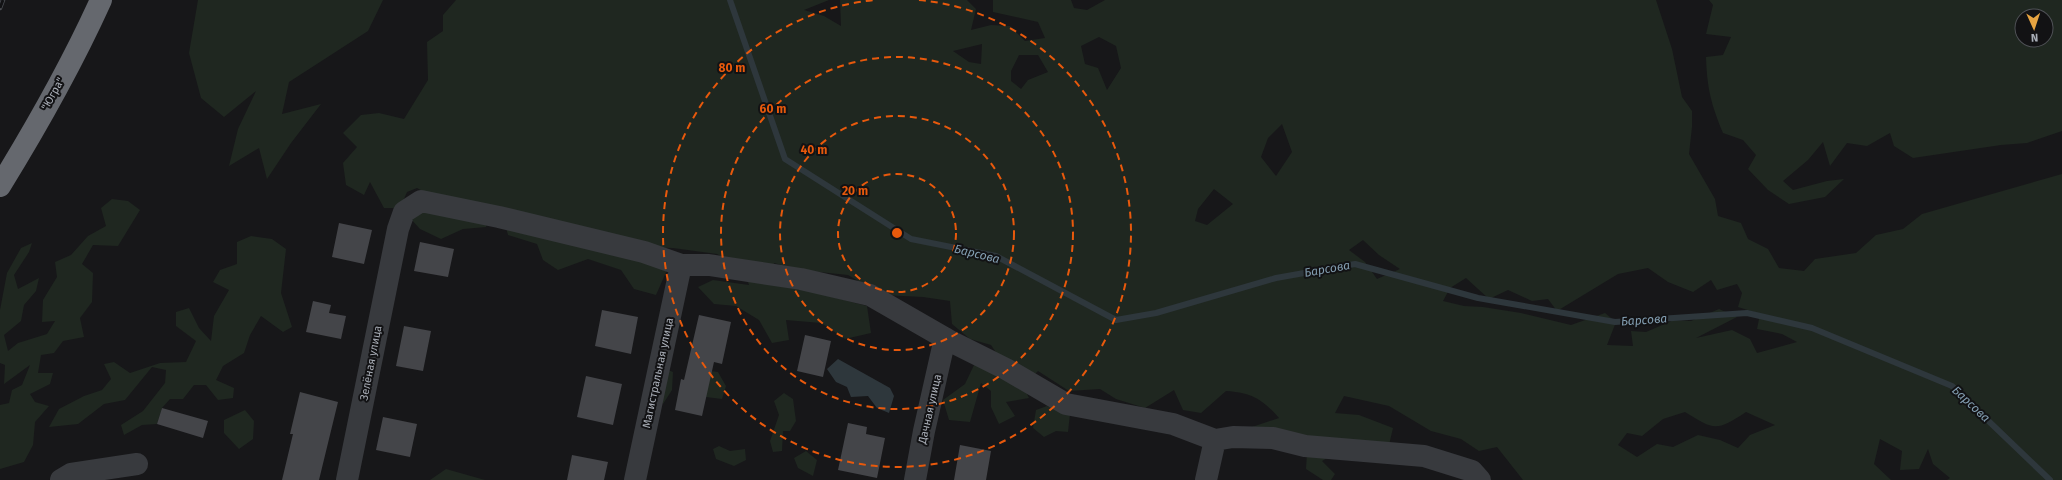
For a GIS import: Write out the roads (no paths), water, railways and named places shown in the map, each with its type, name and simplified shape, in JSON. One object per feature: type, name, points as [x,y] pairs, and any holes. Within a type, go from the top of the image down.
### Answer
[{"type":"highway","name":"\"Югра\"","points":[[0,186],[53,96],[88,30],[101,0]]},
{"type":"street","name":"Зелёная улица","points":[[347,480],[394,246],[404,212],[421,201],[499,217],[644,252],[681,265],[709,265],[801,279],[870,295],[945,338],[1006,369],[1066,404],[1173,424],[1215,440]]},
{"type":"street","name":"Магистральная улица","points":[[635,480],[681,265]]},
{"type":"street","name":"Дачная улица","points":[[915,480],[945,338]]},
{"type":"street","points":[[1206,480],[1215,440],[1233,437],[1273,438],[1305,446],[1424,456],[1472,471],[1480,480]]},
{"type":"street","points":[[61,480],[71,474],[137,464]]},
{"type":"waterway","name":"Барсова","points":[[730,0],[785,159],[911,239],[996,256],[1116,320],[1156,313],[1276,278],[1355,264],[1478,298],[1615,322],[1747,313],[1812,328],[1952,386],[2050,480]]},
{"type":"railway","points":[[0,8],[3,0]]}]
